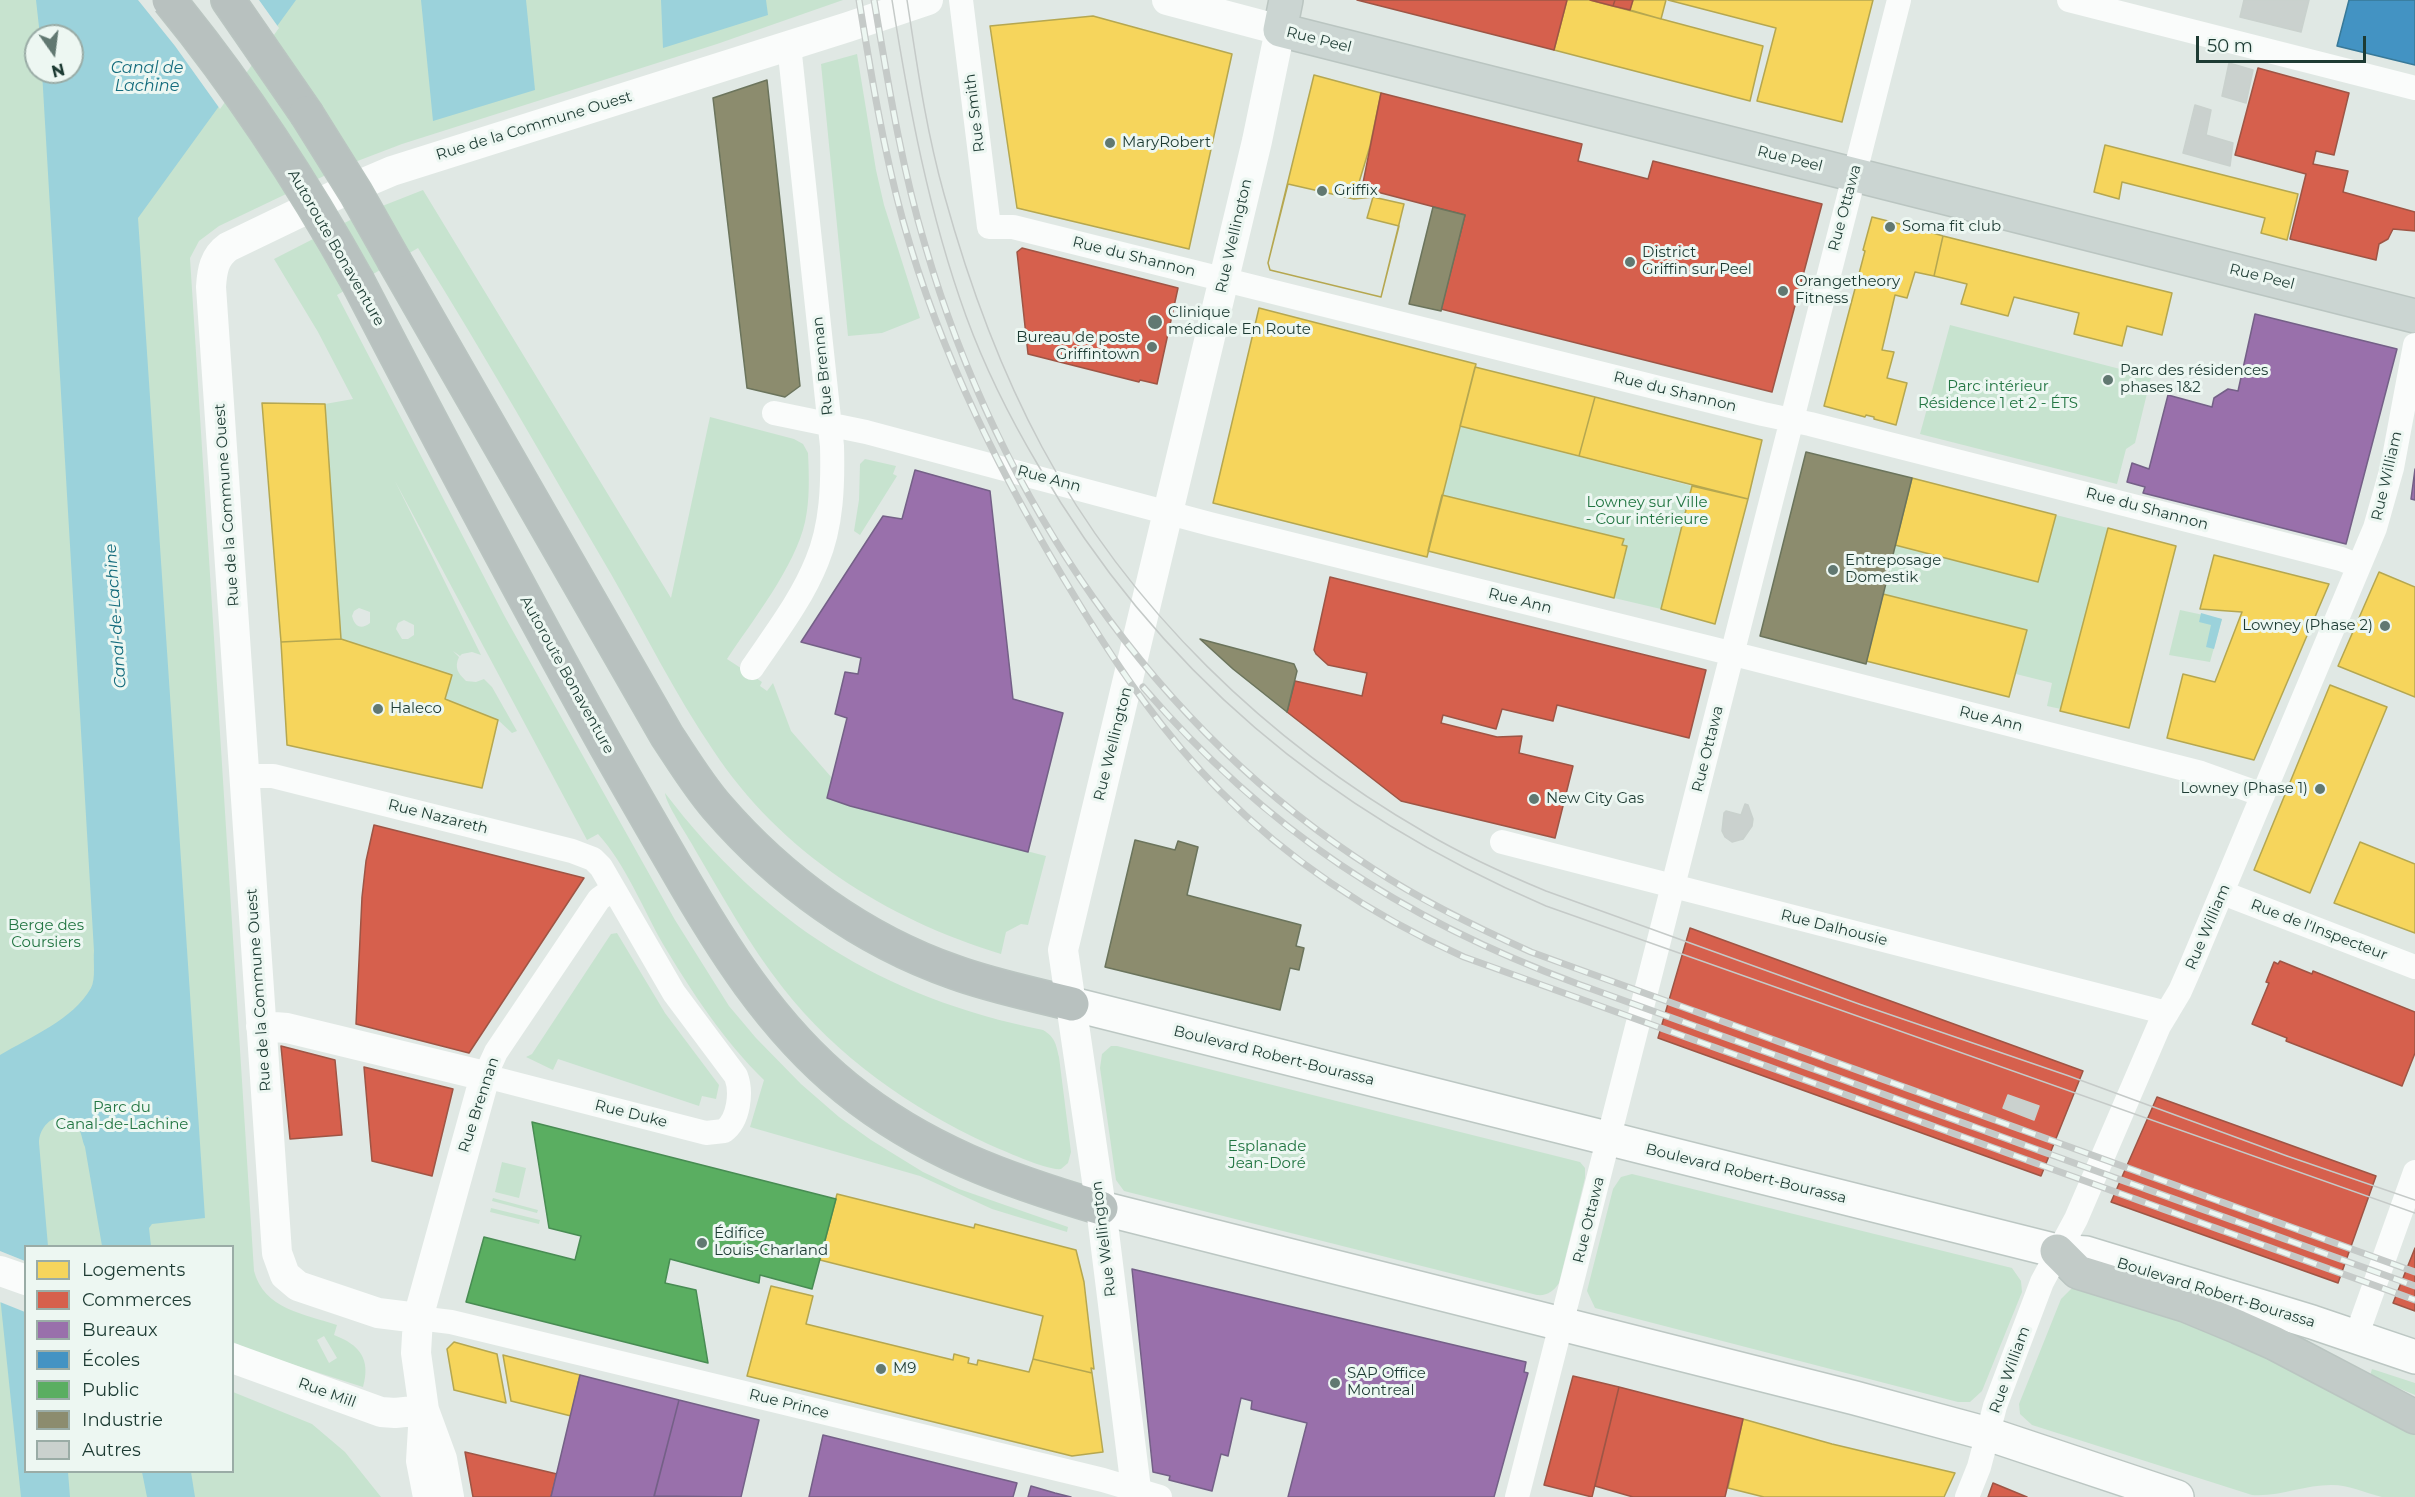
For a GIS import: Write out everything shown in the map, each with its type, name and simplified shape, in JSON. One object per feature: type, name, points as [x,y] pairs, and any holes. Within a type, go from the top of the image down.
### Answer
[{"type":"highway","name":"Autoroute Bonaventure","points":[[168,0],[226,74],[270,136],[358,282],[536,619],[624,778],[714,932],[758,997],[787,1032],[824,1069],[872,1108],[920,1139],[1004,1178],[1101,1208]]},
{"type":"highway","points":[[228,0],[331,152],[667,736],[700,786],[741,833],[799,886],[890,944],[931,963],[972,978],[1072,1004]]},
{"type":"highway","points":[[2057,1251],[2078,1272],[2185,1305],[2238,1327],[2284,1348],[2415,1417]]},
{"type":"main road","name":"Rue Peel","points":[[1283,15],[1854,174],[2415,316]]},
{"type":"main road","name":"Boulevard Robert-Bourassa","points":[[1072,1004],[2057,1251],[2086,1253],[2415,1357]]},
{"type":"main road","points":[[1101,1208],[1855,1398],[1988,1434],[2177,1497]]},
{"type":"street","name":"Rue de la Commune Ouest","points":[[418,1318],[378,1314],[306,1290],[288,1280],[282,1272],[277,1253],[211,287],[213,268],[218,255],[228,247],[377,176],[928,0]]},
{"type":"street","name":"Rue Smith","points":[[961,0],[989,226]]},
{"type":"street","name":"Rue Peel","points":[[1167,0],[1283,15]]},
{"type":"street","name":"Rue Ottawa","points":[[1517,1497],[1899,0]]},
{"type":"street","points":[[2069,0],[2415,88]]},
{"type":"street","name":"Rue Wellington","points":[[1144,1495],[1063,950],[1224,278],[1270,82],[1283,15]]},
{"type":"street","name":"Rue Brennan","points":[[752,668],[800,594],[820,552],[830,504],[832,455],[789,45]]},
{"type":"street","name":"Rue du Shannon","points":[[989,226],[1013,227],[1224,278],[2117,501],[2360,566]]},
{"type":"street","name":"Rue William","points":[[1967,1497],[1979,1467],[1995,1406],[2038,1291],[2057,1251],[2076,1219],[2167,1013],[2180,991],[2375,528],[2386,490],[2415,345]]},
{"type":"street","name":"Rue Ann","points":[[774,413],[974,459],[1210,524],[1733,653],[2201,773],[2263,795]]},
{"type":"street","name":"Rue Nazareth","points":[[246,776],[273,776],[572,851],[597,862],[613,889]]},
{"type":"street","name":"Rue Dalhousie","points":[[1502,842],[2167,1013]]},
{"type":"street","name":"Rue Brennan","points":[[418,1318],[485,1076],[496,1052],[599,899],[613,889]]},
{"type":"street","name":"Rue Duke","points":[[261,1026],[287,1028],[706,1133],[719,1133],[729,1128],[737,1106],[739,1089],[736,1076],[674,993],[613,889]]},
{"type":"street","name":"Rue de l'Inspecteur","points":[[2223,893],[2415,967]]},
{"type":"street","points":[[2356,1337],[2415,1172]]},
{"type":"street","points":[[0,1271],[24,1279]]},
{"type":"street","points":[[418,1318],[416,1353],[424,1410],[421,1461],[428,1497]]},
{"type":"street","name":"Rue Prince","points":[[418,1318],[461,1324],[1103,1480],[1144,1495]]},
{"type":"street","name":"Rue Mill","points":[[241,1361],[381,1412],[424,1410]]},
{"type":"street","points":[[424,1410],[442,1459],[449,1497]]},
{"type":"green space","name":"Parc du Canal-de-Lachine","points":[[0,0],[843,0],[717,44],[402,144],[347,165],[219,226],[199,241],[190,258],[254,1271],[259,1284],[276,1302],[299,1313],[337,1325],[334,1335],[357,1348],[364,1361],[366,1368],[363,1387],[254,1352],[234,1342],[234,1245],[24,1245],[0,1251]],"holes":[[[324,1336],[337,1358],[329,1363],[317,1340]]]},
{"type":"green space","points":[[857,54],[884,205],[920,318],[882,333],[848,336],[821,64]]},
{"type":"green space","points":[[423,190],[671,598],[710,417],[794,439],[803,444],[808,453],[809,488],[807,514],[800,539],[783,575],[727,659],[762,682],[760,686],[767,691],[773,683],[791,731],[832,778],[828,798],[850,806],[1046,856],[1028,925],[1021,924],[1006,932],[1001,954],[917,922],[839,877],[803,850],[770,820],[740,787],[686,707],[516,410],[418,248],[337,295],[505,617],[675,920],[729,1006],[756,1038],[801,1084],[839,1117],[871,1140],[923,1172],[959,1189],[1068,1227],[1067,1232],[992,1209],[920,1176],[750,1127],[764,1080],[735,1049],[697,997],[663,944],[608,846],[598,834],[587,840],[395,481],[481,655],[472,652],[460,656],[453,651],[459,657],[458,670],[466,681],[476,682],[484,679],[492,687],[517,731],[512,733],[498,720],[445,699],[451,676],[341,639],[325,404],[353,399],[318,332],[274,259],[362,214]],"holes":[[[359,608],[370,612],[370,623],[361,627],[355,623],[352,616]],[[404,620],[414,625],[414,635],[408,639],[402,639],[396,629],[398,623]]]},
{"type":"green space","name":"Parc intérieur Résidence 1 et 2 - ÉTS","points":[[1950,325],[2151,377],[2135,443],[2126,449],[2117,484],[1920,434]]},
{"type":"green space","name":"Lowney sur Ville - Cour intérieure","points":[[1460,426],[1692,486],[1661,609],[1614,598],[1627,546],[1622,545],[1623,539],[1442,495]]},
{"type":"green space","points":[[865,459],[896,466],[893,474],[897,476],[860,535],[854,531],[859,500],[860,464]]},
{"type":"green space","points":[[2056,515],[2108,528],[2061,709],[2047,706],[2052,683],[2016,674],[2026,630],[1883,594],[1895,545],[2038,581]]},
{"type":"green space","points":[[2180,610],[2222,619],[2210,662],[2169,655]]},
{"type":"green space","points":[[665,793],[703,839],[743,881],[786,917],[831,948],[879,975],[930,997],[984,1016],[1043,1030],[1050,1035],[1059,1057],[1071,1152],[1068,1163],[1061,1169],[1046,1167],[1003,1151],[959,1130],[876,1078],[826,1036],[783,988],[759,956],[669,805]]},
{"type":"green space","points":[[617,933],[665,1013],[719,1085],[716,1099],[702,1096],[699,1106],[558,1059],[553,1070],[526,1057],[532,1054],[611,934]]},
{"type":"green space","name":"Esplanade Jean-Doré","points":[[1111,1046],[1580,1162],[1585,1168],[1585,1178],[1559,1283],[1550,1292],[1537,1295],[1124,1191],[1116,1180],[1100,1068],[1102,1054]]},
{"type":"green space","points":[[502,1162],[526,1168],[519,1198],[495,1192]]},
{"type":"green space","points":[[1632,1174],[2012,1268],[2021,1281],[2022,1292],[1982,1391],[1970,1402],[1958,1402],[1595,1308],[1587,1291],[1613,1189],[1621,1177]]},
{"type":"green space","points":[[493,1198],[538,1210],[537,1213],[492,1201]]},
{"type":"green space","points":[[491,1208],[540,1220],[539,1224],[490,1212]]},
{"type":"green space","points":[[2072,1288],[2084,1288],[2228,1336],[2415,1433],[2415,1497],[2382,1497],[2338,1485],[2252,1495],[2032,1425],[2020,1414],[2019,1404],[2061,1299]]},
{"type":"green space","points":[[0,1302],[24,1312],[24,1473],[234,1473],[234,1392],[312,1424],[345,1452],[381,1497],[0,1497]]},
{"type":"green space","points":[[2372,1369],[2415,1383],[2415,1395],[2370,1376]]},
{"type":"water","name":"Canal de Lachine","points":[[36,0],[296,0],[138,218],[205,1218],[152,1224],[149,1228],[151,1245],[102,1245],[80,1130],[70,1120],[63,1118],[51,1120],[46,1124],[39,1143],[48,1245],[24,1245],[24,1473],[68,1473],[70,1497],[21,1497],[0,1296],[0,1055],[62,1019],[83,999],[93,984],[94,951],[43,84],[84,84],[84,24],[39,24]]},
{"type":"water","points":[[421,0],[526,0],[535,90],[433,121]]},
{"type":"water","points":[[661,0],[766,0],[768,15],[663,48]]},
{"type":"water","points":[[2201,613],[2222,619],[2214,649],[2206,647],[2211,625],[2199,622]]},
{"type":"water","points":[[142,1473],[191,1473],[195,1497],[147,1497]]},
{"type":"pier","points":[[138,0],[259,0],[279,28],[220,109],[175,46]]},
{"type":"pier","points":[[0,1251],[24,1261],[24,1312],[0,1302]]},
{"type":"building: Logements","points":[[1567,0],[1590,0],[1763,46],[1750,101],[1554,50]]},
{"type":"building: Logements","points":[[1633,0],[1666,0],[1661,19],[1630,10]]},
{"type":"building: Logements","points":[[1668,0],[1873,0],[1842,122],[1757,101],[1776,28]]},
{"type":"building: Logements","name":"MaryRobert","points":[[1093,16],[1232,54],[1189,249],[1017,208],[990,26]]},
{"type":"building: Logements","name":"Griffix","points":[[1314,75],[1381,93],[1370,146],[1354,199],[1373,197],[1404,204],[1381,297],[1270,270],[1268,263]]},
{"type":"building: Logements","points":[[2105,145],[2298,194],[2287,240],[2261,233],[2265,218],[2122,182],[2119,199],[2094,192]]},
{"type":"building: Logements","points":[[1288,184],[1354,199],[1373,197],[1367,218],[1399,226],[1381,297],[1270,270],[1268,263]]},
{"type":"building: Logements","points":[[1872,217],[1943,236],[1934,276],[1915,272],[1907,298],[1895,295],[1882,350],[1894,352],[1887,378],[1907,383],[1896,425],[1874,419],[1874,417],[1866,415],[1865,417],[1824,406]]},
{"type":"building: Logements","points":[[1943,236],[2172,293],[2162,335],[2127,326],[2122,346],[2074,334],[2079,313],[2014,297],[2008,316],[1961,304],[1967,284],[1934,276]]},
{"type":"building: Logements","points":[[1259,308],[1476,364],[1427,557],[1213,503]]},
{"type":"building: Logements","points":[[1475,367],[1595,397],[1579,456],[1460,426]]},
{"type":"building: Logements","points":[[1595,397],[1762,440],[1748,499],[1579,456]]},
{"type":"building: Logements","points":[[262,403],[325,404],[341,639],[281,642]]},
{"type":"building: Logements","points":[[1912,478],[2056,515],[2038,582],[1895,545]]},
{"type":"building: Logements","points":[[1692,486],[1748,499],[1715,624],[1661,609]]},
{"type":"building: Logements","points":[[1442,495],[1624,539],[1622,545],[1627,546],[1614,598],[1428,551]]},
{"type":"building: Logements","points":[[2108,528],[2176,546],[2129,728],[2060,711]]},
{"type":"building: Logements","points":[[2214,555],[2329,584],[2254,760],[2167,738],[2183,674],[2215,682],[2242,612],[2200,609]]},
{"type":"building: Logements","name":"Lowney (Phase 2)","points":[[2379,572],[2415,587],[2415,697],[2338,666]]},
{"type":"building: Logements","points":[[1883,594],[2027,630],[2009,697],[1866,661]]},
{"type":"building: Logements","name":"Haleco","points":[[341,639],[452,675],[445,699],[498,720],[482,788],[287,745],[281,642]]},
{"type":"building: Logements","name":"Lowney (Phase 1)","points":[[2330,685],[2387,707],[2310,893],[2254,870]]},
{"type":"building: Logements","points":[[2360,842],[2415,864],[2415,933],[2334,903]]},
{"type":"building: Logements","points":[[837,1194],[974,1228],[975,1224],[1076,1250],[1084,1282],[1094,1369],[1091,1368],[1092,1373],[1033,1359],[1043,1316],[820,1260]]},
{"type":"building: Logements","name":"M9","points":[[771,1286],[813,1296],[806,1324],[953,1360],[954,1354],[969,1358],[968,1363],[977,1365],[978,1360],[1029,1372],[1033,1359],[1092,1373],[1103,1452],[1072,1456],[747,1376]]},
{"type":"building: Logements","points":[[454,1342],[497,1354],[506,1403],[454,1390],[447,1349]]},
{"type":"building: Logements","points":[[503,1355],[580,1375],[571,1416],[511,1401]]},
{"type":"building: Logements","points":[[1743,1419],[1832,1444],[1955,1473],[1944,1497],[1764,1497],[1728,1488]]},
{"type":"building: Commerces","points":[[1357,0],[1567,0],[1554,50]]},
{"type":"building: Commerces","points":[[1590,0],[1615,0],[1613,6]]},
{"type":"building: Commerces","points":[[1615,0],[1633,0],[1630,10],[1613,6]]},
{"type":"building: Commerces","points":[[2258,68],[2349,93],[2334,155],[2316,151],[2313,164],[2348,171],[2343,192],[2415,212],[2415,231],[2393,229],[2388,239],[2379,244],[2376,260],[2290,239],[2306,174],[2235,155]]},
{"type":"building: Commerces","name":"District Griffin sur Peel","points":[[1381,93],[1582,144],[1578,161],[1648,179],[1653,161],[1822,204],[1772,392],[1441,309],[1465,215],[1362,188]]},
{"type":"building: Commerces","points":[[1022,248],[1178,288],[1157,384],[1140,380],[1139,382],[1028,354],[1017,252]]},
{"type":"building: Commerces","points":[[1330,577],[1706,670],[1689,738],[1557,705],[1553,721],[1502,709],[1496,729],[1443,715],[1441,723],[1497,737],[1522,736],[1519,753],[1573,766],[1555,838],[1401,801],[1287,712],[1295,681],[1362,696],[1367,673],[1328,665],[1314,650]]},
{"type":"building: Commerces","points":[[374,825],[584,878],[469,1053],[356,1024],[362,897],[366,861]]},
{"type":"building: Commerces","points":[[1690,928],[2083,1071],[2041,1176],[1658,1038]]},
{"type":"building: Commerces","points":[[2280,961],[2312,974],[2313,971],[2415,1012],[2415,1053],[2402,1086],[2286,1041],[2287,1038],[2252,1024],[2269,983],[2266,982],[2274,962],[2278,964]]},
{"type":"building: Commerces","points":[[281,1046],[335,1060],[342,1135],[290,1139]]},
{"type":"building: Commerces","points":[[364,1067],[453,1089],[432,1176],[372,1161]]},
{"type":"building: Commerces","points":[[2157,1097],[2376,1176],[2338,1283],[2111,1202]]},
{"type":"building: Commerces","points":[[2415,1248],[2415,1311],[2393,1303]]},
{"type":"building: Commerces","points":[[1573,1376],[1619,1387],[1592,1497],[1544,1485]]},
{"type":"building: Commerces","points":[[1619,1387],[1743,1419],[1725,1497],[1633,1497],[1595,1486]]},
{"type":"building: Commerces","points":[[465,1452],[557,1474],[551,1497],[473,1497]]},
{"type":"building: Commerces","points":[[1993,1483],[2027,1497],[1988,1497]]},
{"type":"building: Bureaux","points":[[2255,314],[2397,349],[2346,544],[2143,493],[2145,487],[2127,482],[2132,463],[2149,469],[2168,395],[2212,407],[2214,398],[2228,389],[2238,391]]},
{"type":"building: Bureaux","points":[[2415,469],[2415,500],[2411,499]]},
{"type":"building: Bureaux","points":[[915,470],[990,491],[1013,699],[1063,713],[1028,852],[827,798],[847,718],[835,714],[845,672],[858,674],[861,658],[801,642],[883,516],[902,519]]},
{"type":"building: Bureaux","name":"SAP Office Montreal","points":[[1132,1269],[1526,1362],[1524,1372],[1528,1373],[1494,1497],[1288,1497],[1307,1423],[1251,1409],[1252,1401],[1241,1398],[1228,1456],[1221,1454],[1212,1491],[1169,1480],[1170,1476],[1153,1472]]},
{"type":"building: Bureaux","points":[[580,1375],[679,1400],[654,1497],[551,1497]]},
{"type":"building: Bureaux","points":[[679,1400],[759,1420],[741,1497],[654,1496]]},
{"type":"building: Bureaux","points":[[823,1435],[1017,1483],[1013,1497],[809,1497]]},
{"type":"building: Bureaux","points":[[1031,1486],[1055,1493],[1071,1497],[1028,1497]]},
{"type":"building: Écoles","points":[[2349,0],[2415,0],[2415,65],[2337,46]]},
{"type":"building: Public","name":"Édifice Louis-Charland","points":[[532,1122],[836,1199],[812,1289],[760,1275],[759,1283],[670,1259],[665,1283],[696,1290],[708,1363],[466,1302],[484,1237],[575,1260],[581,1236],[549,1228]]},
{"type":"building: Industrie","points":[[767,80],[800,386],[785,397],[747,388],[713,98]]},
{"type":"building: Industrie","points":[[1433,207],[1465,215],[1441,311],[1409,304]]},
{"type":"building: Industrie","name":"Entreposage Domestik","points":[[1806,452],[1912,478],[1866,664],[1760,636]]},
{"type":"building: Industrie","points":[[1200,639],[1294,664],[1297,671],[1287,712],[1233,669]]},
{"type":"building: Industrie","points":[[1135,840],[1175,850],[1178,841],[1198,847],[1187,895],[1301,925],[1296,946],[1304,948],[1299,970],[1290,968],[1280,1010],[1105,967]]},
{"type":"building: Autres","points":[[2244,0],[2309,0],[2301,32],[2240,17]]},
{"type":"building: Autres","points":[[2229,63],[2253,70],[2246,103],[2222,96]]},
{"type":"building: Autres","points":[[2195,105],[2211,110],[2206,135],[2233,143],[2230,166],[2183,153]]},
{"type":"building: Autres","points":[[1745,804],[1748,805],[1753,819],[1752,826],[1743,839],[1732,842],[1725,837],[1722,831],[1724,813],[1726,811],[1741,815]]},
{"type":"building: Autres","points":[[2008,1095],[2039,1106],[2034,1120],[2003,1108]]},
{"type":"tram line","points":[[892,0],[921,160],[941,239],[966,316],[999,392],[1038,465],[1085,539],[1137,608],[1194,671],[1255,728],[1321,780],[1392,827],[1467,869],[1546,906],[2415,1213]]},
{"type":"tram line","points":[[907,0],[927,122],[953,227],[998,355],[1042,447],[1077,506],[1116,563],[1160,616],[1207,667],[1258,714],[1312,757],[1368,797],[1426,833],[1485,864],[1546,891],[2415,1200]]},
{"type":"railway","points":[[859,0],[883,139],[918,271],[956,370],[1000,465],[1078,602],[1143,701],[1200,770],[1247,817],[1275,841],[1304,864],[1366,905],[1464,957],[2415,1300]]},
{"type":"railway","points":[[874,0],[896,123],[916,215],[956,338],[995,429],[1041,516],[1094,598],[1154,676],[1221,748],[1295,813],[1375,870],[1413,893],[1531,952],[2415,1272]]},
{"type":"railway","points":[[1143,687],[1238,785],[1288,827],[1340,865],[1395,899],[1453,930],[1578,984],[2415,1286]]},
{"type":"place","name":"MaryRobert","points":[[1110,143]]},
{"type":"place","name":"Griffix","points":[[1322,191]]},
{"type":"place","name":"Soma fit club","points":[[1890,227]]},
{"type":"place","name":"District Griffin sur Peel","points":[[1630,262]]},
{"type":"place","name":"Orangetheory Fitness","points":[[1783,291]]},
{"type":"place","name":"Clinique médicale En Route","points":[[1155,322]]},
{"type":"place","name":"Bureau de poste Griffintown","points":[[1152,347]]},
{"type":"place","name":"Parc des résidences phases 1&2","points":[[2108,380]]},
{"type":"place","name":"Entreposage Domestik","points":[[1833,570]]},
{"type":"place","name":"Lowney (Phase 2)","points":[[2385,626]]},
{"type":"place","name":"Haleco","points":[[378,709]]},
{"type":"place","name":"Lowney (Phase 1)","points":[[2320,789]]},
{"type":"place","name":"New City Gas","points":[[1534,799]]},
{"type":"place","name":"Édifice Louis-Charland","points":[[702,1243]]},
{"type":"place","name":"M9","points":[[881,1369]]},
{"type":"place","name":"SAP Office Montreal","points":[[1335,1383]]},
{"type":"water label","name":"Canal-de-Lachine","points":[[116,616]]},
{"type":"park label","name":"Berge des Coursiers","points":[[46,934]]}]
